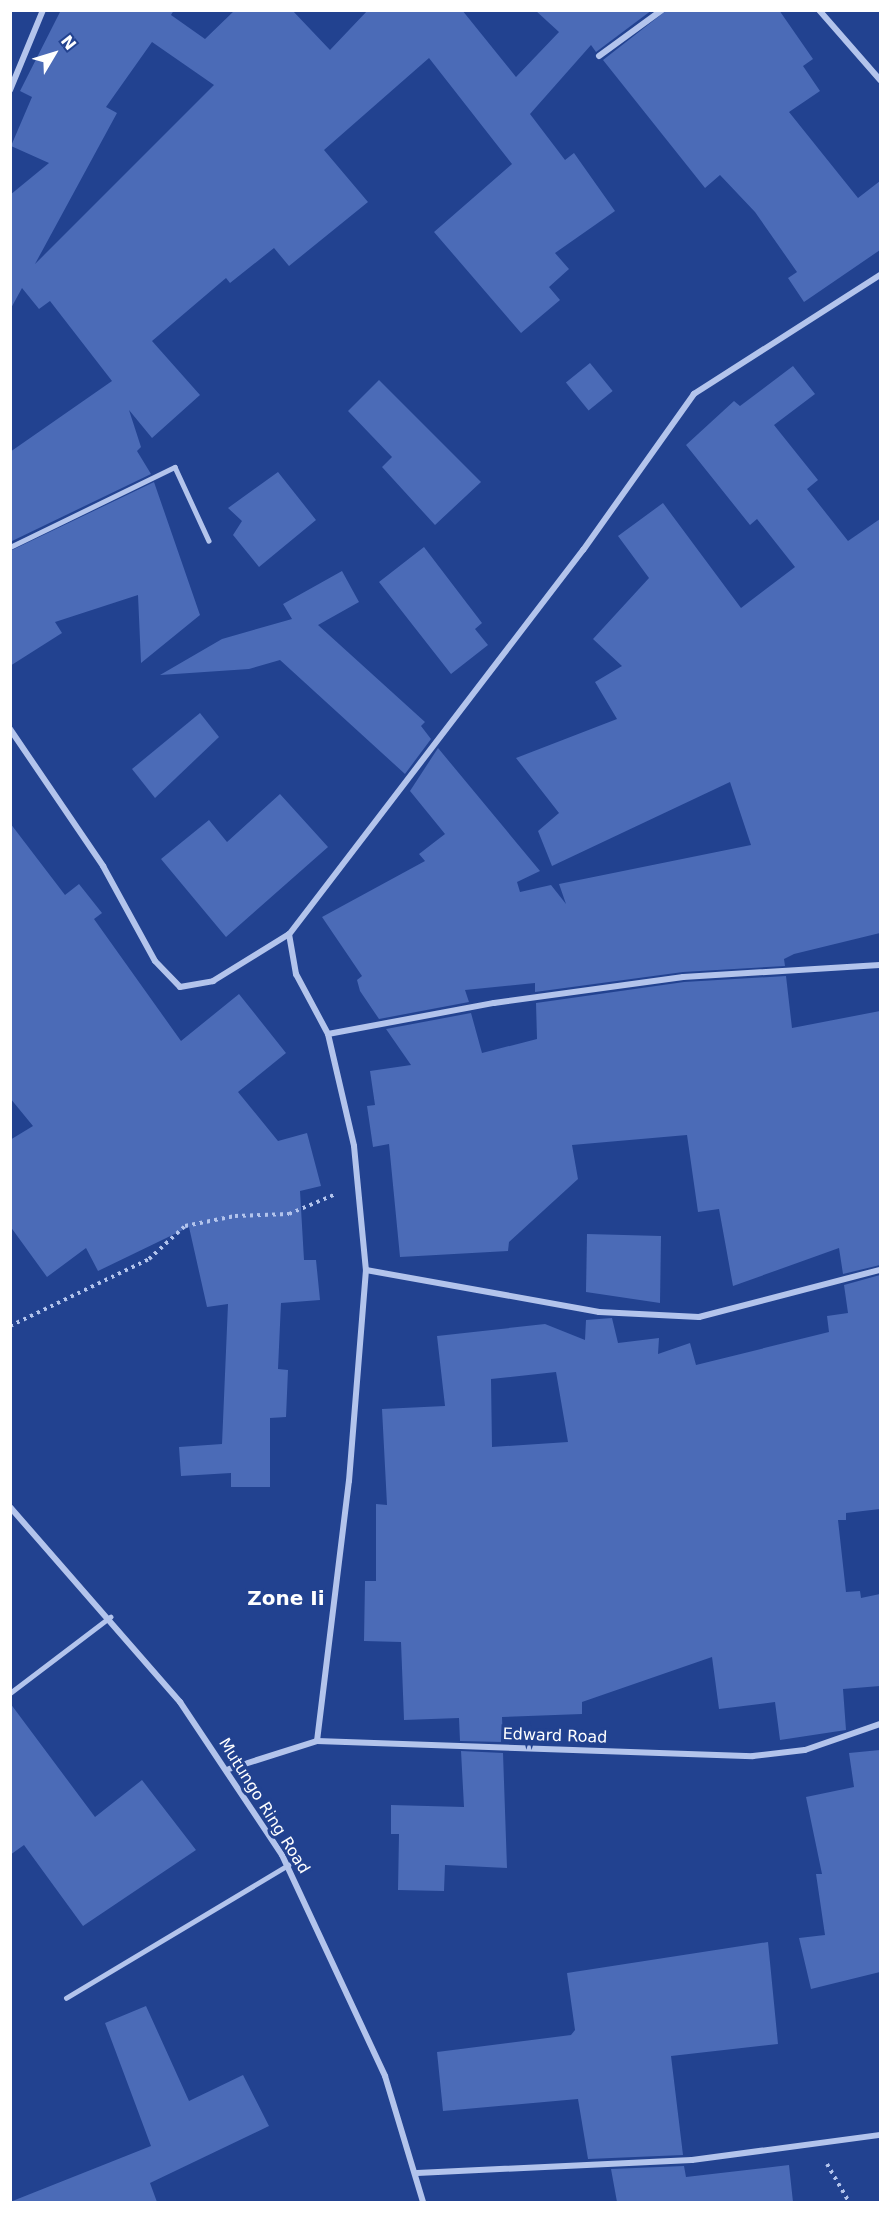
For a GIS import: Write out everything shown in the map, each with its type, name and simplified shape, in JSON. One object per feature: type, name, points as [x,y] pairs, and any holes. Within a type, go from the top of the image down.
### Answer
[{"type":"street","points":[[10,90],[43,10]]},
{"type":"street","points":[[599,56],[662,10]]},
{"type":"street","points":[[819,10],[880,80]]},
{"type":"street","points":[[10,729],[103,866],[155,961],[180,987],[213,981],[289,934],[584,550],[694,394],[880,278]]},
{"type":"street","points":[[289,934],[296,974],[328,1034],[360,1183],[366,1270],[349,1481],[317,1741]]},
{"type":"street","points":[[328,1034],[494,1003],[683,977],[880,965]]},
{"type":"street","points":[[366,1270],[599,1312],[699,1317],[880,1270]]},
{"type":"street","name":"Mutungo Ring Road","points":[[10,1507],[110,1617],[229,1769],[288,1865],[385,2076],[417,2173],[423,2202]]},
{"type":"street","name":"Edward Road","points":[[229,1769],[317,1741],[753,1756],[805,1750],[880,1724]]},
{"type":"street","points":[[417,2173],[692,2160],[880,2135]]},
{"type":"lane","points":[[10,548],[175,467],[209,541]]},
{"type":"lane","points":[[10,1693],[110,1617]]},
{"type":"lane","points":[[66,1998],[288,1865]]},
{"type":"path","points":[[10,1326],[149,1259],[185,1226],[235,1216],[289,1214],[360,1183]]},
{"type":"path","points":[[821,2144],[820,2154],[849,2202]]},
{"type":"building","points":[[61,10],[174,10],[171,15],[205,39],[235,10],[292,10],[330,50],[368,10],[462,10],[516,77],[559,32],[535,10],[652,10],[596,52],[591,45],[530,114],[565,160],[574,153],[615,211],[555,253],[569,269],[549,287],[560,300],[521,333],[434,232],[512,164],[429,58],[324,150],[368,202],[289,266],[274,248],[230,283],[226,278],[152,341],[200,395],[152,438],[129,410],[141,447],[137,451],[151,474],[10,542],[10,452],[112,381],[50,301],[39,309],[22,288],[10,310],[10,195],[49,163],[11,146],[32,97],[20,91]],"holes":[[[152,42],[214,85],[35,264],[117,113],[106,107]]]},
{"type":"building","points":[[667,10],[779,10],[813,59],[803,66],[820,91],[789,112],[858,198],[880,181],[880,250],[804,302],[788,278],[797,272],[755,212],[720,175],[705,188],[603,60]]},
{"type":"building","points":[[590,363],[613,391],[589,410],[566,383]]},
{"type":"building","points":[[793,366],[815,394],[774,425],[818,480],[807,489],[848,541],[880,519],[880,933],[794,954],[784,959],[785,966],[683,972],[535,992],[535,983],[465,990],[469,1002],[379,1019],[360,991],[357,980],[362,976],[322,917],[425,861],[419,854],[445,834],[410,791],[438,748],[540,871],[517,882],[520,892],[551,885],[566,904],[559,884],[751,845],[730,782],[552,866],[538,831],[559,813],[516,758],[617,719],[595,682],[622,666],[593,639],[649,578],[618,536],[663,503],[741,608],[795,567],[757,519],[750,525],[686,445],[734,401],[740,406]]},
{"type":"building","points":[[379,380],[481,482],[435,525],[382,467],[392,457],[348,411]]},
{"type":"building","points":[[278,472],[316,520],[259,567],[233,535],[242,521],[228,508]]},
{"type":"building","points":[[154,482],[200,615],[141,663],[138,595],[55,622],[62,633],[10,666],[10,551]]},
{"type":"building","points":[[424,547],[482,623],[475,629],[488,645],[451,674],[379,582]]},
{"type":"building","points":[[342,571],[359,602],[318,625],[425,722],[421,726],[431,739],[405,774],[280,660],[249,669],[160,675],[222,639],[292,619],[283,604]]},
{"type":"building","points":[[200,713],[219,737],[155,798],[132,769]]},
{"type":"building","points":[[280,794],[328,847],[226,937],[161,859],[209,820],[227,842]]},
{"type":"building","points":[[10,823],[65,895],[79,884],[102,913],[94,919],[181,1041],[239,994],[286,1053],[238,1092],[278,1141],[307,1133],[321,1186],[300,1191],[304,1260],[316,1260],[320,1300],[281,1303],[278,1369],[288,1370],[286,1417],[270,1418],[270,1487],[231,1487],[231,1473],[181,1476],[179,1447],[222,1444],[228,1304],[207,1307],[189,1227],[98,1271],[86,1248],[47,1277],[10,1226],[10,1140],[33,1126],[10,1098]]},
{"type":"building","points":[[786,976],[792,1028],[880,1011],[880,1265],[843,1274],[839,1248],[733,1286],[719,1209],[698,1212],[687,1135],[572,1145],[578,1179],[509,1242],[508,1251],[400,1257],[389,1144],[373,1147],[367,1106],[375,1105],[370,1071],[411,1065],[386,1029],[471,1013],[482,1053],[537,1039],[536,1003],[684,982]]},
{"type":"building","points":[[587,1234],[661,1236],[660,1303],[586,1292]]},
{"type":"building","points":[[880,1275],[880,1509],[846,1513],[846,1520],[838,1520],[846,1592],[860,1591],[861,1598],[880,1594],[880,1686],[843,1689],[846,1730],[780,1740],[775,1702],[719,1709],[712,1657],[582,1702],[582,1714],[502,1717],[503,1742],[460,1741],[459,1718],[404,1720],[401,1642],[364,1641],[365,1581],[376,1581],[376,1504],[387,1505],[382,1409],[445,1406],[437,1336],[545,1324],[585,1340],[586,1320],[612,1318],[618,1343],[659,1338],[658,1354],[690,1343],[696,1365],[829,1332],[827,1316],[848,1313],[844,1285]],"holes":[[[556,1372],[568,1442],[492,1447],[491,1379]]]},
{"type":"building","points":[[10,1703],[95,1817],[142,1780],[196,1850],[83,1926],[24,1845],[10,1855]]},
{"type":"building","points":[[880,1750],[880,1972],[811,1989],[799,1938],[825,1935],[816,1874],[822,1874],[806,1797],[854,1787],[849,1753]]},
{"type":"building","points":[[461,1751],[503,1753],[507,1868],[445,1865],[444,1891],[398,1890],[399,1834],[391,1834],[391,1805],[464,1807]]},
{"type":"building","points":[[768,1942],[778,2044],[671,2056],[683,2155],[588,2159],[578,2099],[443,2111],[437,2052],[571,2035],[575,2030],[567,1973]]},
{"type":"building","points":[[146,2006],[189,2101],[243,2075],[269,2126],[150,2183],[157,2202],[10,2202],[151,2146],[105,2023]]},
{"type":"building","points":[[789,2165],[793,2202],[617,2202],[611,2169],[684,2166],[686,2177]]},
{"type":"district","name":"Zone Ii","points":[[286,1598]]}]
